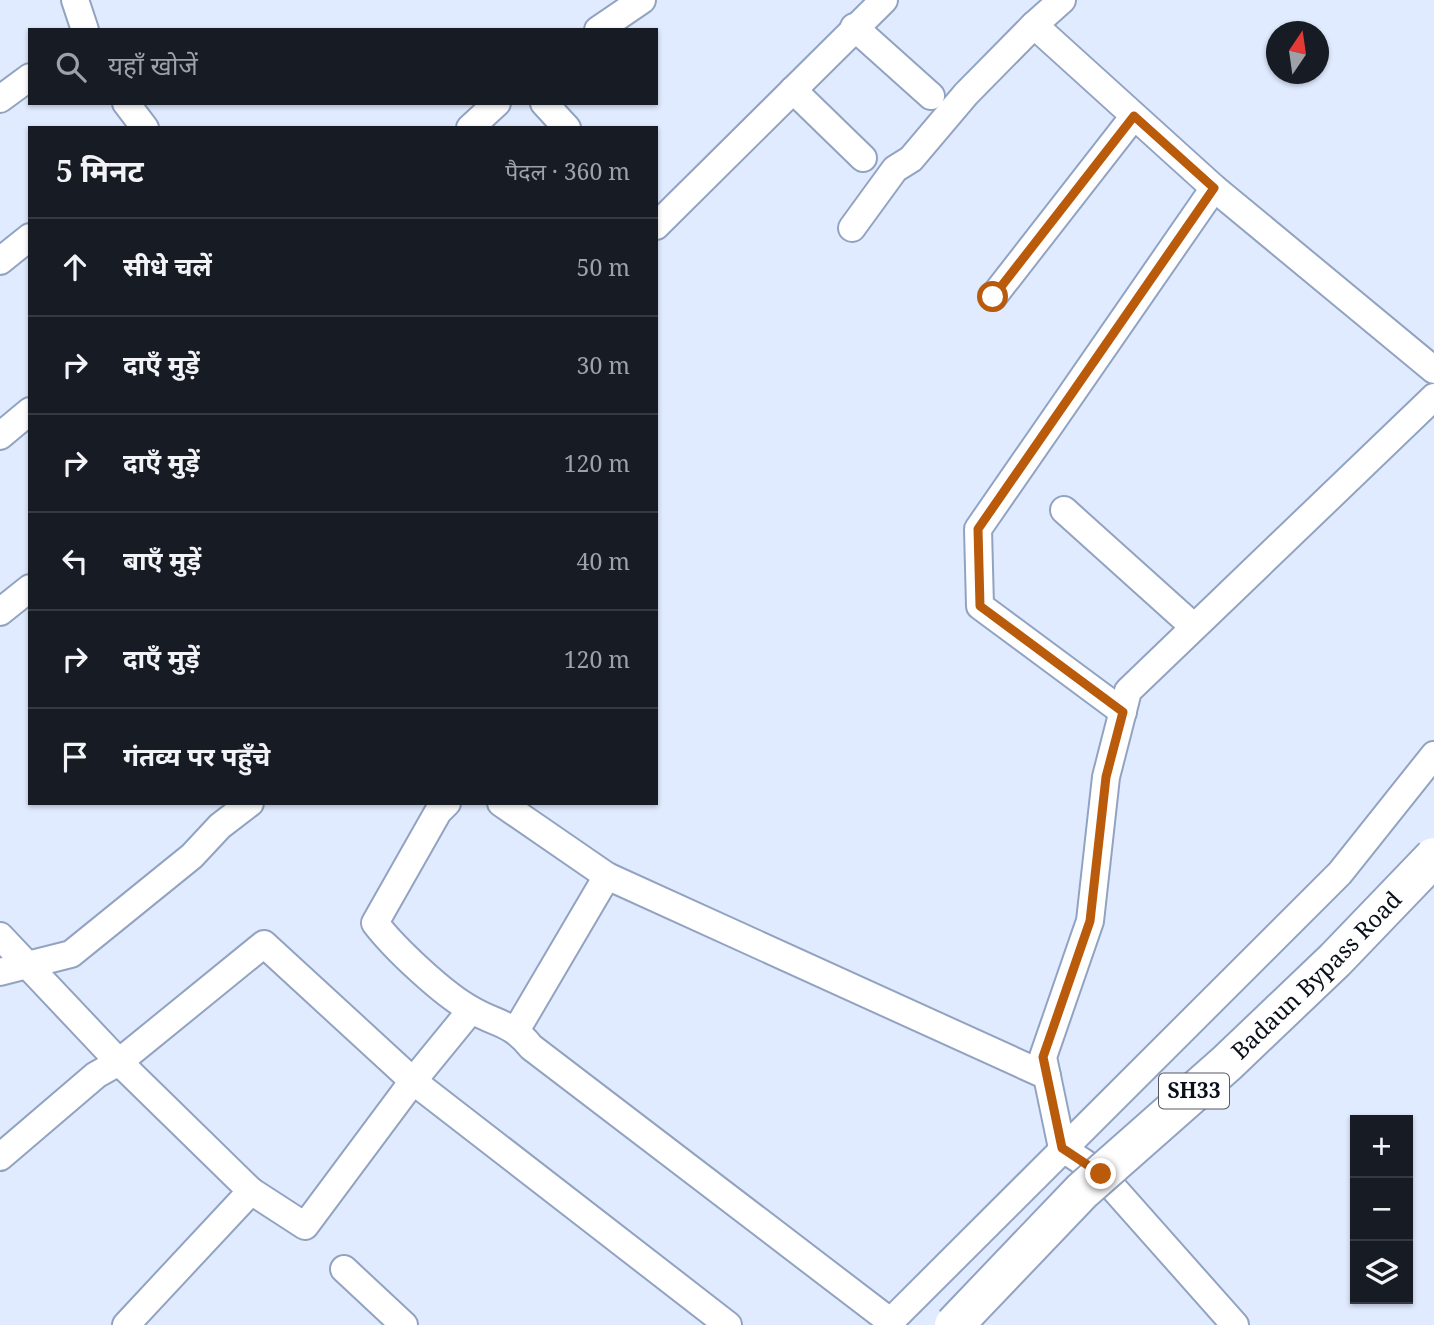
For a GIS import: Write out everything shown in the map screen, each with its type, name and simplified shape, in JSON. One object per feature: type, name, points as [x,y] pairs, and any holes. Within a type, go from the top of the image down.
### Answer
[{"type":"main road","name":"Badaun Bypass Road","points":[[954,1325],[1082,1191],[1227,1063],[1335,960],[1434,857]]},
{"type":"street","points":[[75,0],[84,28]]},
{"type":"street","points":[[600,28],[642,0]]},
{"type":"street","points":[[658,224],[884,0]]},
{"type":"street","points":[[852,228],[895,169],[911,159],[966,94],[1062,0]]},
{"type":"street","points":[[1034,25],[1214,188],[1434,370]]},
{"type":"street","points":[[854,27],[931,96]]},
{"type":"street","points":[[0,99],[28,78]]},
{"type":"street","points":[[793,90],[863,158]]},
{"type":"street","points":[[128,105],[143,126]]},
{"type":"street","points":[[472,126],[495,105]]},
{"type":"street","points":[[546,105],[565,126]]},
{"type":"street","points":[[993,297],[1134,116]]},
{"type":"street","points":[[1123,712],[980,606],[978,529],[1214,188]]},
{"type":"street","points":[[0,261],[28,239]]},
{"type":"street","points":[[1235,1325],[1101,1174],[1062,1148],[1043,1057],[1090,921],[1106,777],[1128,691],[1434,397]]},
{"type":"street","points":[[0,436],[28,413]]},
{"type":"street","points":[[1063,510],[1194,627]]},
{"type":"street","points":[[0,612],[28,590]]},
{"type":"street","points":[[444,805],[375,923],[393,946],[471,1010],[517,1030],[531,1047],[889,1323],[1340,873],[1434,755]]},
{"type":"street","points":[[0,972],[71,954],[192,856],[220,826],[247,805]]},
{"type":"street","points":[[504,805],[607,876],[1047,1076]]},
{"type":"street","points":[[517,1030],[607,876]]},
{"type":"street","points":[[0,936],[119,1062],[251,1191],[305,1226],[412,1081],[471,1010]]},
{"type":"street","points":[[0,1157],[96,1075],[119,1062],[264,944],[412,1081],[728,1325]]},
{"type":"street","points":[[127,1325],[251,1191]]},
{"type":"street","points":[[344,1269],[404,1325]]},
{"type":"route","points":[[993,297],[1134,116],[1214,188],[978,529],[980,606],[1123,712],[1106,777],[1090,921],[1043,1057],[1062,1148],[1101,1174]]}]
